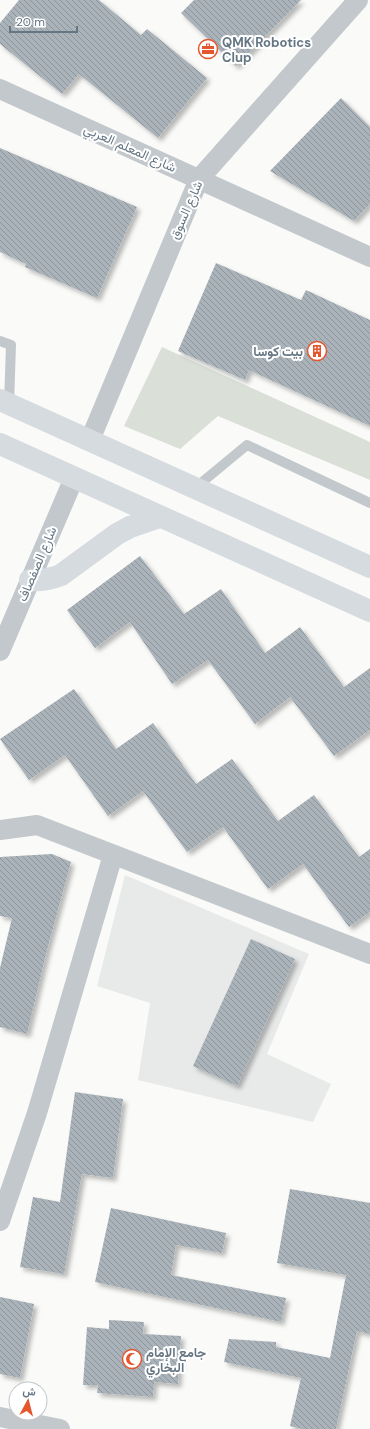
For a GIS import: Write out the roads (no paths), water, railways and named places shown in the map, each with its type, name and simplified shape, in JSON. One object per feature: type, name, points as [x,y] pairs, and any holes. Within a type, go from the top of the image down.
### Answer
[{"type":"main road","points":[[4,402],[370,567]]},
{"type":"main road","points":[[0,444],[370,611]]},
{"type":"main road","points":[[30,580],[41,581],[61,575],[117,534],[137,524],[159,517]]},
{"type":"street","name":"شارع السوق","points":[[90,440],[199,179],[358,0]]},
{"type":"street","name":"شارع المعلم العربي","points":[[0,89],[370,257]]},
{"type":"street","name":"شارع الصفصاف","points":[[0,651],[74,478]]},
{"type":"street","points":[[0,830],[37,825],[370,954]]},
{"type":"street","points":[[0,1221],[37,1113],[113,855]]},
{"type":"street","points":[[0,1417],[60,1429]]},
{"type":"lane","points":[[0,340],[11,345],[4,402]]},
{"type":"lane","points":[[195,488],[247,445],[370,503]]},
{"type":"place","name":"QMK Robotics Clup","points":[[208,49]]},
{"type":"place","name":"بيت كوسا","points":[[317,351]]},
{"type":"place","name":"جامع الإمام البخاري","points":[[132,1359]]}]
